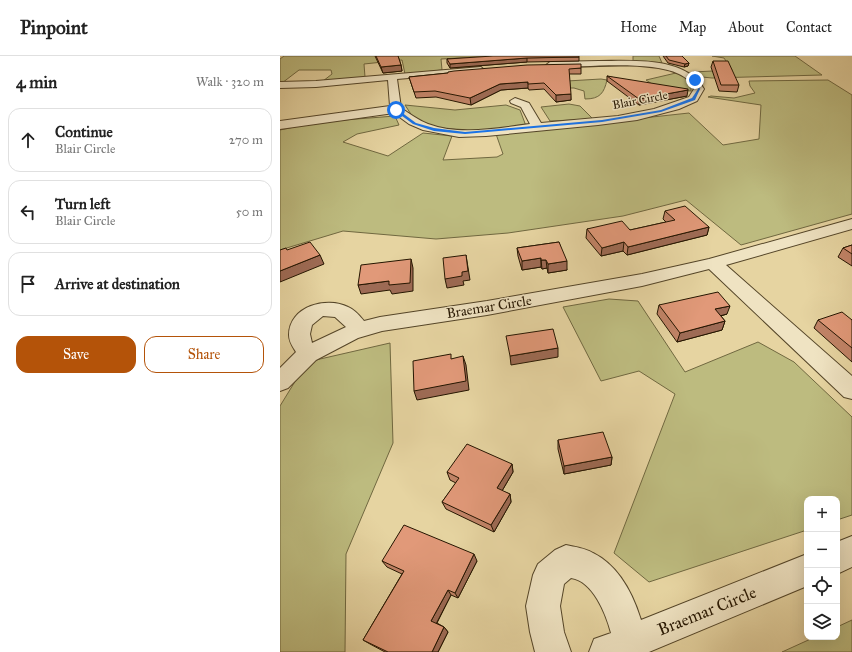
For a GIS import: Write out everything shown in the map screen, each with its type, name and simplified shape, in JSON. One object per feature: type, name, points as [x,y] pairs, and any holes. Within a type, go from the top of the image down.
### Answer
[{"type":"street","points":[[598,65],[603,76]]},
{"type":"street","points":[[615,65],[621,76]]},
{"type":"street","name":"Blair Circle","points":[[396,110],[415,124],[434,130],[465,133],[602,121],[661,111],[694,99],[699,89],[695,80],[681,71],[651,65],[541,66]]},
{"type":"street","points":[[280,85],[316,84],[486,68]]},
{"type":"street","points":[[280,125],[396,110],[392,77]]},
{"type":"street","points":[[515,101],[525,105],[537,127]]},
{"type":"street","name":"Braemar Circle","points":[[280,382],[308,354],[351,333],[380,324],[487,308],[642,280],[713,263],[852,224]]},
{"type":"street","points":[[713,263],[852,390]]},
{"type":"street","points":[[308,354],[301,342],[300,331],[303,321],[313,312],[324,309],[340,311],[350,318],[360,330]]},
{"type":"street","points":[[840,557],[852,552]]},
{"type":"street","points":[[553,652],[547,632],[543,606],[549,575],[566,561],[583,564],[602,579],[620,606],[619,647]]},
{"type":"street","name":"Braemar Circle","points":[[619,647],[804,571]]},
{"type":"shaded area","points":[[284,56],[494,56],[441,59],[442,70],[405,74],[402,60],[364,64],[365,77],[323,81],[332,74],[331,70],[299,70],[282,83],[280,82],[280,59]]},
{"type":"shaded area","points":[[633,56],[659,56],[662,63],[633,62]]},
{"type":"shaded area","points":[[712,56],[795,56],[822,75],[712,78],[702,77],[693,72],[732,70],[724,58]]},
{"type":"shaded area","points":[[676,73],[685,75],[691,85],[691,91],[658,88],[646,80]]},
{"type":"shaded area","points":[[607,80],[603,92],[590,99],[585,99],[584,91],[574,88],[562,88],[567,81]]},
{"type":"shaded area","points":[[828,80],[852,95],[852,214],[741,245],[686,200],[623,216],[508,233],[436,239],[343,231],[280,250],[280,130],[318,122],[395,116],[399,125],[357,134],[343,142],[388,156],[423,133],[452,136],[443,160],[497,157],[503,154],[496,134],[689,113],[723,145],[759,139],[761,105],[708,97],[734,98],[755,93],[750,86],[749,81]]},
{"type":"shaded area","points":[[569,104],[580,106],[593,119],[550,121],[541,107]]},
{"type":"shaded area","points":[[405,105],[455,110],[506,105],[520,110],[526,126],[471,131],[441,128],[416,122]]},
{"type":"shaded area","points":[[609,299],[638,301],[685,372],[758,342],[794,362],[852,417],[852,515],[840,519],[840,496],[804,496],[804,531],[649,582],[614,553],[675,394],[639,371],[601,381],[563,307]]},
{"type":"shaded area","points":[[390,343],[393,443],[346,554],[345,652],[280,652],[280,406],[307,362]]},
{"type":"shaded area","points":[[852,620],[852,652],[782,652],[808,640],[840,640],[840,626]]},
{"type":"building","points":[[376,56],[398,56],[401,65],[381,67]]},
{"type":"building","points":[[493,56],[579,57],[527,58],[450,64],[447,59]]},
{"type":"building","points":[[666,56],[682,56],[689,63],[685,64],[669,60]]},
{"type":"building","points":[[713,61],[728,61],[739,85],[721,85]]},
{"type":"building","points":[[581,64],[581,68],[569,69],[571,94],[556,95],[544,83],[528,84],[528,82],[500,84],[470,98],[435,91],[414,92],[409,77],[454,71],[527,65]]},
{"type":"building","points":[[607,76],[688,89],[688,90],[639,99]]},
{"type":"building","points":[[685,206],[709,227],[628,247],[624,242],[602,248],[587,229],[622,221],[630,230],[675,220],[665,211]]},
{"type":"building","points":[[310,242],[320,255],[280,271],[280,250],[286,248],[287,250]]},
{"type":"building","points":[[559,242],[567,261],[548,264],[546,260],[541,260],[541,258],[522,261],[517,248]]},
{"type":"building","points":[[852,245],[852,254],[843,248]]},
{"type":"building","points":[[466,255],[468,271],[462,272],[462,276],[445,279],[443,258]]},
{"type":"building","points":[[411,259],[410,283],[389,285],[389,281],[358,285],[361,265]]},
{"type":"building","points":[[718,292],[730,306],[715,309],[725,321],[680,333],[659,305]]},
{"type":"building","points":[[842,312],[852,320],[852,348],[818,320]]},
{"type":"building","points":[[553,329],[558,348],[510,356],[506,336]]},
{"type":"building","points":[[451,354],[451,359],[463,356],[466,381],[414,391],[413,361]]},
{"type":"building","points":[[603,432],[612,457],[564,466],[558,440]]},
{"type":"building","points":[[467,444],[512,464],[497,488],[510,494],[491,525],[442,502],[459,478],[447,472]]},
{"type":"building","points":[[404,525],[474,554],[455,593],[448,590],[431,621],[444,627],[432,652],[388,652],[363,640],[404,571],[382,561]]},
{"type":"route","points":[[396,110],[415,124],[434,130],[465,133],[496,132],[602,121],[661,111],[694,99],[699,89],[695,80]]}]
